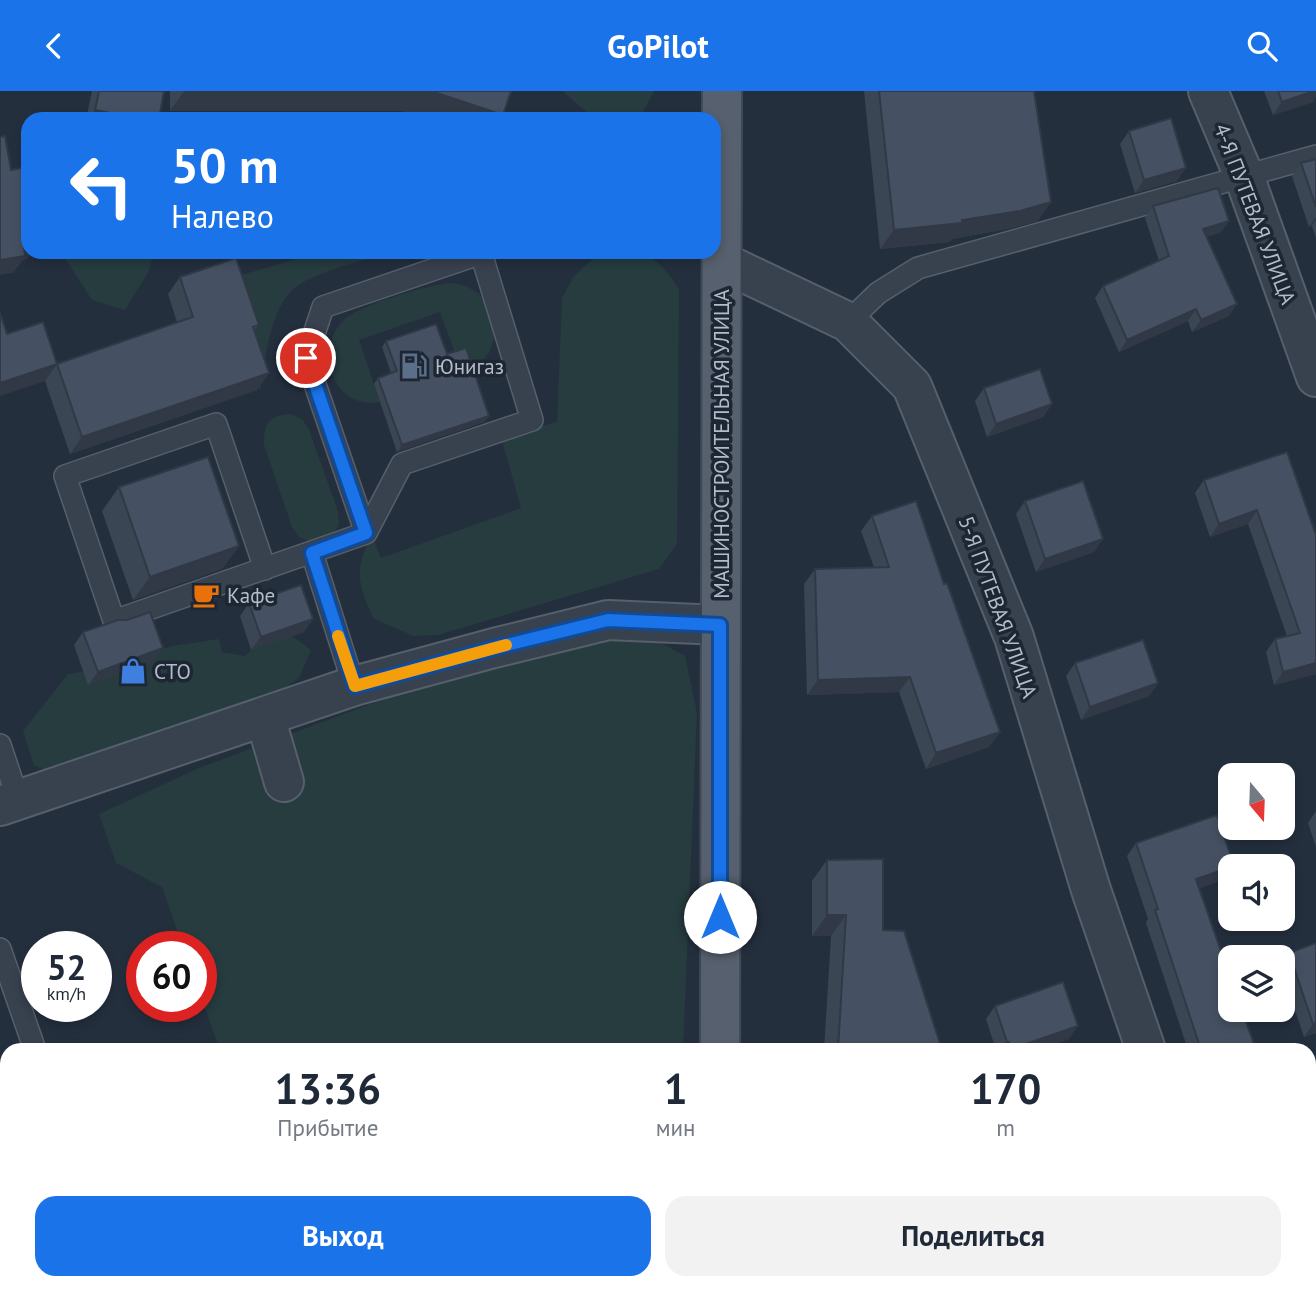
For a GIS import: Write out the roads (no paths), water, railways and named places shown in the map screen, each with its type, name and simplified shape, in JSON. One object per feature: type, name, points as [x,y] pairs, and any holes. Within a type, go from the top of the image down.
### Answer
[{"type":"main road","name":"МАШИНОСТРОИТЕЛЬНАЯ УЛИЦА","points":[[721,113],[722,91]]},
{"type":"main road","name":"МАШИНОСТРОИТЕЛЬНАЯ УЛИЦА","points":[[720,1043],[721,242]]},
{"type":"street","name":"4-Я ПУТЕВАЯ УЛИЦА","points":[[1208,91],[1244,176],[1316,377]]},
{"type":"street","name":"5-Я ПУТЕВАЯ УЛИЦА","points":[[722,262],[848,322],[912,386],[1014,638],[1091,890],[1144,1043]]},
{"type":"street","points":[[9,802],[355,686],[494,648],[608,620],[720,625]]},
{"type":"street","points":[[265,717],[284,782]]},
{"type":"lane","points":[[848,322],[877,293],[918,268],[1316,156]]},
{"type":"lane","points":[[366,533],[306,358],[323,307],[465,259]]},
{"type":"lane","points":[[265,569],[216,424],[65,476],[114,621],[312,553],[366,533],[402,464],[532,420],[485,259]]},
{"type":"lane","points":[[312,553],[355,686]]},
{"type":"lane","points":[[0,745],[9,802]]},
{"type":"lane","points":[[0,949],[33,1043]]},
{"type":"place","name":"Юнигаз","points":[[414,366]]},
{"type":"place","name":"Кафе","points":[[206,595]]},
{"type":"place","name":"СТО","points":[[133,671]]}]
